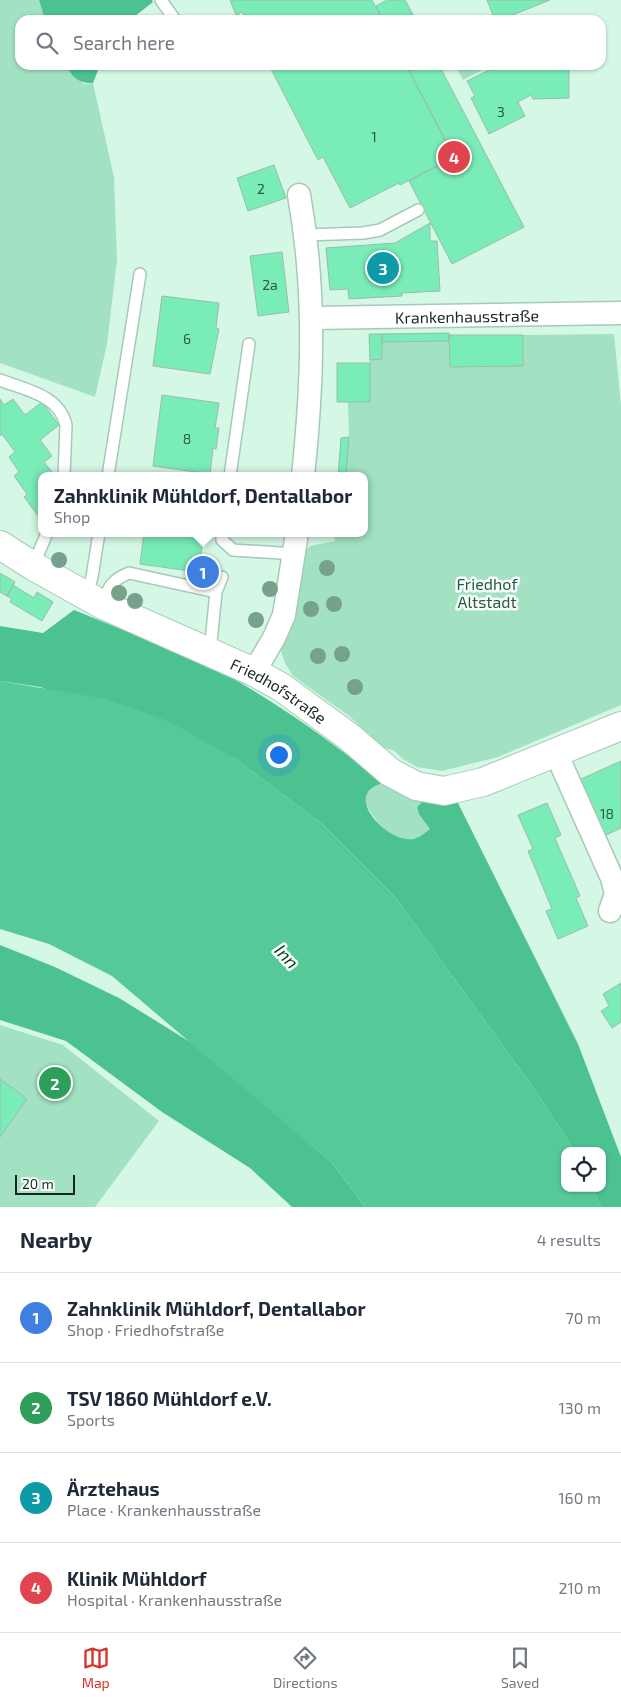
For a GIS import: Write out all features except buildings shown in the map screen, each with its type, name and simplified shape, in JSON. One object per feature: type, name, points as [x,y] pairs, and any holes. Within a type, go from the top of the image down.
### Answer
[{"type":"street","points":[[299,195],[313,318],[309,410],[303,472]]},
{"type":"street","name":"Krankenhausstraße","points":[[313,318],[621,313]]},
{"type":"street","points":[[254,672],[274,638],[284,614],[296,544]]},
{"type":"street","name":"Friedhofstraße","points":[[0,545],[32,566],[94,600],[254,672],[281,687],[316,712],[390,772],[428,789],[444,791],[483,782],[621,726]]},
{"type":"street","points":[[556,753],[612,878],[616,894],[610,911]]},
{"type":"lane","points":[[161,0],[172,15]]},
{"type":"lane","points":[[305,235],[363,233],[380,230],[418,210]]},
{"type":"lane","points":[[109,472],[140,274]]},
{"type":"lane","points":[[231,472],[249,344]]},
{"type":"lane","points":[[0,380],[54,403],[64,417],[66,425],[64,472]]},
{"type":"lane","points":[[32,566],[45,537]]},
{"type":"lane","points":[[94,600],[92,578],[98,537]]},
{"type":"lane","points":[[222,537],[222,540],[233,550],[296,544]]},
{"type":"lane","points":[[94,600],[118,578],[129,573],[216,592]]},
{"type":"lane","points":[[210,652],[216,592],[222,577]]},
{"type":"green space","points":[[0,0],[39,0],[44,15],[15,15],[15,70],[71,70],[84,84],[93,83],[114,177],[117,260],[107,344],[95,397],[0,363]]},
{"type":"green space","points":[[458,70],[482,70],[463,80]]},
{"type":"green space","name":"Friedhof Altstadt","points":[[449,333],[450,367],[523,366],[523,335],[614,334],[621,405],[621,705],[498,757],[442,771],[417,767],[403,759],[393,750],[384,748],[349,716],[293,676],[285,663],[280,649],[305,551],[310,546],[335,541],[334,537],[368,537],[368,472],[338,472],[341,438],[349,437],[348,402],[370,402],[369,334]]},
{"type":"green space","points":[[383,783],[395,791],[422,802],[417,807],[430,829],[418,838],[405,839],[397,837],[382,826],[370,812],[364,797],[373,786]]},
{"type":"green space","points":[[0,1025],[63,1045],[159,1121],[95,1207],[0,1207]]},
{"type":"shaded area","points":[[39,0],[152,0],[153,2],[136,15],[44,15]]},
{"type":"shaded area","points":[[69,70],[98,70],[93,83],[80,81]]},
{"type":"shaded area","points":[[74,610],[178,653],[239,682],[313,730],[383,783],[371,789],[366,798],[367,807],[382,827],[403,839],[413,839],[430,829],[419,814],[417,807],[422,802],[456,799],[578,1044],[621,1157],[621,1207],[601,1207],[594,1192],[606,1192],[606,1147],[572,1147],[530,1083],[395,897],[322,824],[234,758],[40,687],[0,681],[0,626],[43,633]]},
{"type":"shaded area","points":[[0,945],[55,967],[119,998],[195,1045],[332,1163],[365,1207],[292,1207],[250,1168],[162,1112],[66,1041],[0,1020]]},
{"type":"water","name":"Inn","points":[[0,681],[106,699],[168,721],[234,758],[322,824],[395,897],[530,1083],[572,1147],[561,1147],[561,1192],[594,1192],[601,1207],[365,1207],[332,1163],[112,976],[49,944],[0,929]]},
{"type":"place","name":"Klinik Mühldorf","points":[[454,157]]},
{"type":"place","name":"Ärztehaus","points":[[383,268]]},
{"type":"place","name":"Zahnklinik Mühldorf, Dentallabor","points":[[203,572]]},
{"type":"place","name":"TSV 1860 Mühldorf e.V.","points":[[55,1083]]}]
